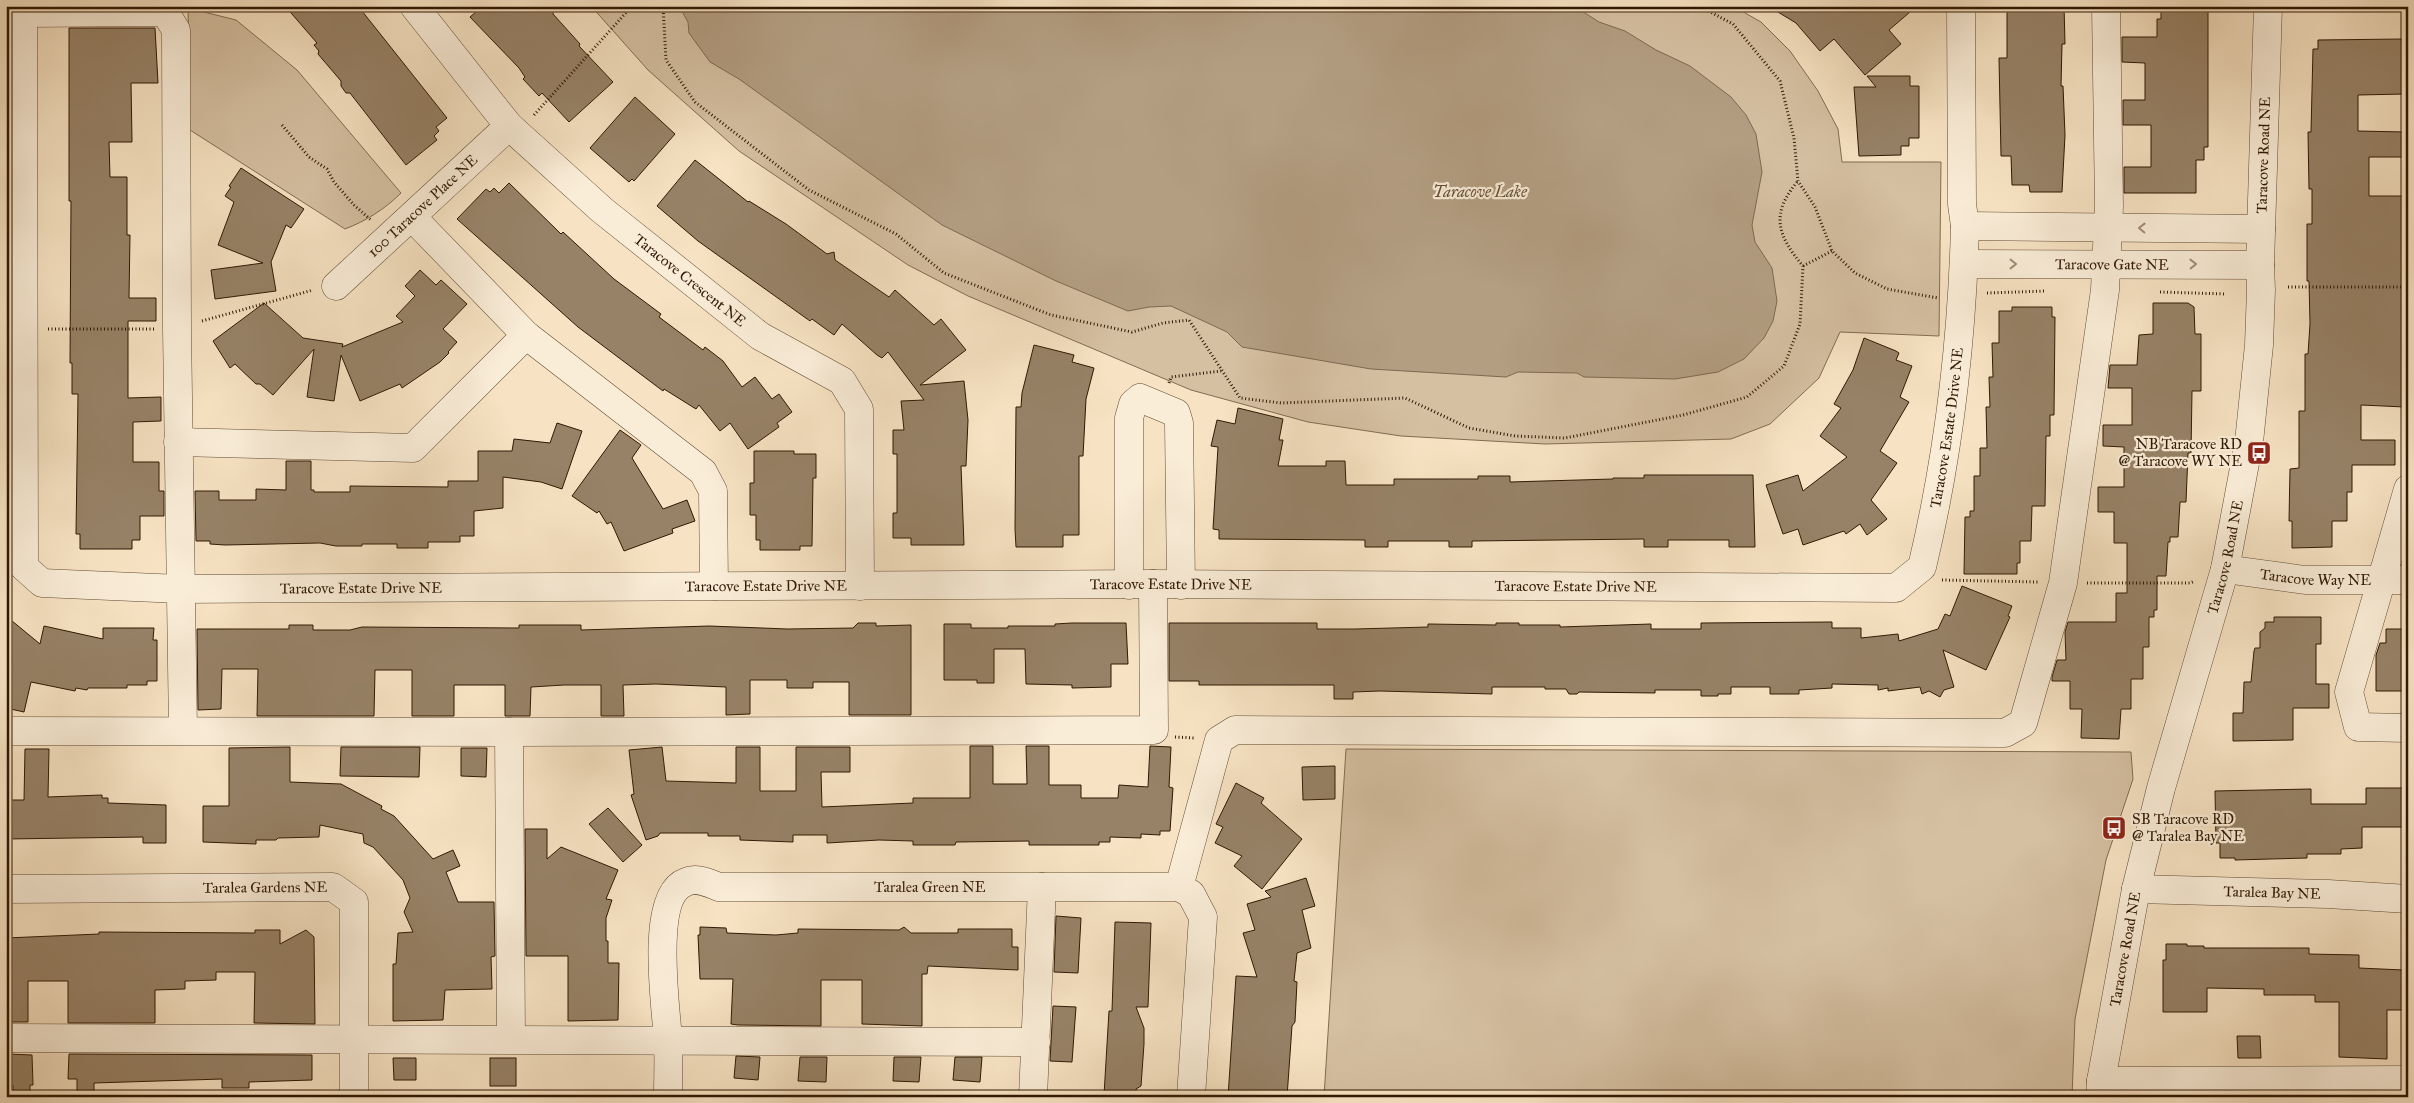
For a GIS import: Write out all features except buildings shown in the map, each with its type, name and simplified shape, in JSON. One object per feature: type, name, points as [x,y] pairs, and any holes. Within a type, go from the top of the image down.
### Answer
[{"type":"street","name":"Taracove Crescent NE","points":[[414,6],[509,126],[602,210],[760,336],[842,382],[859,408],[860,586]]},
{"type":"street","name":"Taracove Estate Drive NE","points":[[23,10],[14,396],[24,567],[42,583],[180,589],[1141,584],[1896,588],[1922,567],[1949,432],[1958,362],[1965,226],[1962,204],[1961,6]]},
{"type":"street","points":[[1191,1097],[1203,917],[1191,894],[1179,887],[1219,740],[1236,730],[2005,733],[2023,723],[2063,583],[2105,290],[2108,228],[2106,6]]},
{"type":"street","name":"Taracove Road NE","points":[[2101,1089],[2136,889],[2161,788],[2225,570],[2249,442],[2259,345],[2268,6]]},
{"type":"street","points":[[23,10],[165,12],[176,30],[178,442],[182,730]]},
{"type":"street","name":"100 Taracove Place NE","points":[[336,286],[509,126]]},
{"type":"street","points":[[412,217],[526,335],[703,472],[714,491],[714,586]]},
{"type":"street","points":[[1965,226],[2261,229]]},
{"type":"street","name":"Taracove Gate NE","points":[[1964,264],[2260,265]]},
{"type":"street","points":[[178,442],[413,448],[526,335]]},
{"type":"street","points":[[6,731],[1154,730],[1129,418],[1133,404],[1140,398],[1176,413],[1179,423],[1181,584]]},
{"type":"street","points":[[2408,489],[2395,580],[2349,692],[2358,728],[2408,728]]},
{"type":"street","name":"Taracove Way NE","points":[[2225,570],[2305,580],[2395,580]]},
{"type":"street","points":[[509,732],[511,1039]]},
{"type":"street","name":"Taralea Green NE","points":[[668,1097],[668,1042],[662,943],[664,920],[668,904],[674,892],[684,882],[697,880],[719,887],[1179,887]]},
{"type":"street","name":"Taralea Gardens NE","points":[[6,889],[333,887],[354,902],[354,1097]]},
{"type":"street","points":[[1033,1097],[1042,887]]},
{"type":"street","name":"Taralea Bay NE","points":[[2136,889],[2328,894],[2408,899]]},
{"type":"street","points":[[6,1038],[1036,1042]]},
{"type":"street","points":[[2101,1089],[2408,1080]]},
{"type":"path","points":[[509,126],[525,125],[632,6]]},
{"type":"path","points":[[663,6],[666,60],[695,102],[809,190],[896,234],[944,273],[1051,315],[1132,332],[1163,323],[1189,320],[1208,346],[1221,371],[1240,398],[1281,402],[1405,398],[1468,428],[1515,436],[1565,438],[1682,415],[1747,397],[1784,366],[1800,324],[1803,266],[1787,247],[1779,218],[1785,196],[1798,182]]},
{"type":"path","points":[[1698,6],[1733,24],[1780,80],[1794,138],[1798,182],[1815,207],[1832,250],[1855,273],[1887,289],[1943,298]]},
{"type":"path","points":[[282,125],[309,157],[327,169],[334,182],[354,205],[372,221]]},
{"type":"path","points":[[1803,266],[1832,250]]},
{"type":"path","points":[[2288,287],[2408,287]]},
{"type":"path","points":[[1159,405],[1171,377],[1221,371]]},
{"type":"path","points":[[1154,730],[1169,736],[1219,740]]},
{"type":"shaded area","name":"Taracove Lake","points":[[591,6],[1733,6],[1761,22],[1790,51],[1818,91],[1838,129],[1842,162],[1941,162],[1939,336],[1840,332],[1819,378],[1770,424],[1731,439],[1545,444],[1401,436],[1308,422],[1191,390],[968,296],[908,265],[739,151],[648,70]]},
{"type":"shaded area","points":[[188,8],[236,20],[297,70],[401,193],[375,214],[345,229],[190,130]]},
{"type":"shaded area","points":[[1346,749],[2131,752],[2133,779],[2106,860],[2075,1019],[2072,1097],[1324,1097]]},
{"type":"water","name":"Taracove Lake","points":[[679,6],[1574,6],[1599,22],[1625,31],[1656,50],[1690,66],[1731,97],[1746,115],[1756,134],[1762,172],[1752,225],[1755,242],[1772,268],[1777,301],[1773,321],[1764,338],[1744,359],[1718,372],[1675,379],[1584,377],[1577,373],[1518,372],[1506,377],[1371,369],[1242,347],[1227,332],[1171,306],[1149,307],[1128,311],[1056,281],[942,225],[739,79],[710,62],[689,33],[688,22]]},
{"type":"place","name":"NB Taracove RD @ Taracove WY NE","points":[[2259,453]]},
{"type":"place","name":"SB Taracove RD @ Taralea Bay NE","points":[[2114,828]]}]
